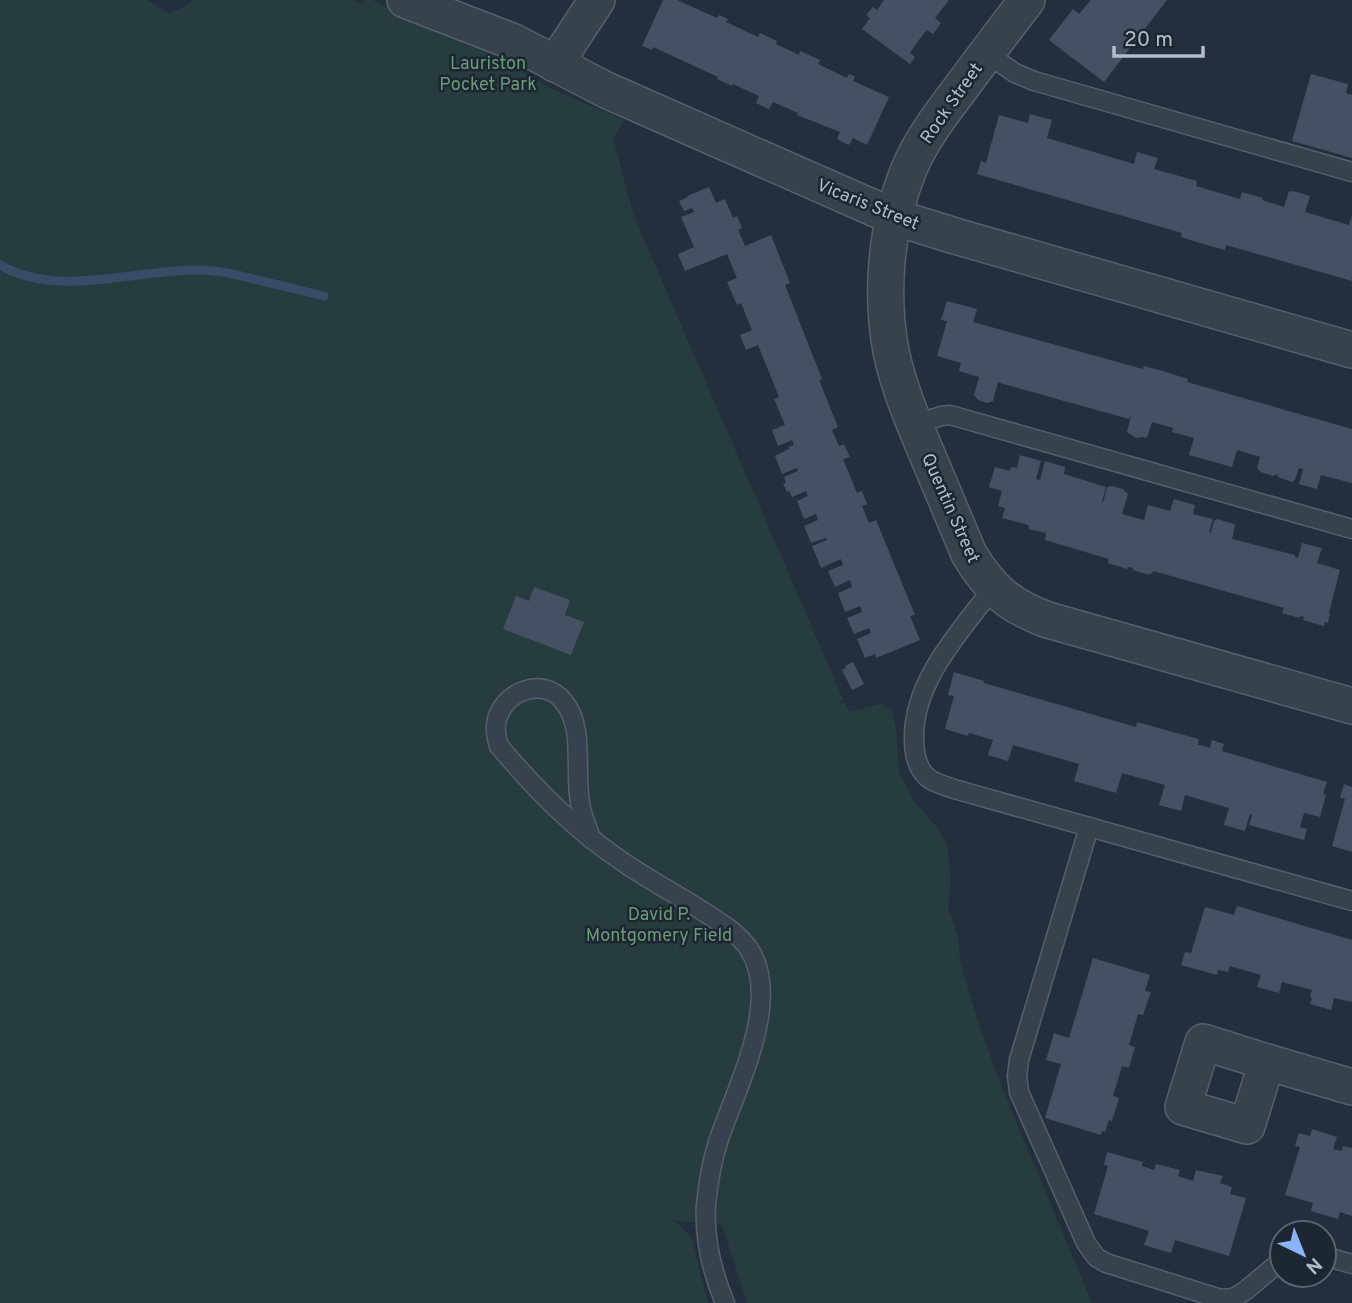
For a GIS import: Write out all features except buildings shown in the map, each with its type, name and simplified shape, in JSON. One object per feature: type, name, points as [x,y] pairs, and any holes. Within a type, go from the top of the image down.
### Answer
[{"type":"street","name":"Vicaris Street","points":[[405,0],[514,41],[606,89],[894,217],[1352,350]]},
{"type":"street","points":[[555,64],[597,0]]},
{"type":"street","name":"Rock Street","points":[[894,217],[909,169],[936,120],[1027,0]]},
{"type":"street","name":"Quentin Street","points":[[894,217],[887,273],[887,313],[891,351],[901,389],[969,554],[993,588],[1026,612],[1048,620],[1351,704]]},
{"type":"street","points":[[1267,1062],[1352,1087]]},
{"type":"lane","points":[[986,54],[1015,74],[1034,81],[1352,172]]},
{"type":"lane","points":[[915,425],[941,415],[950,415],[1352,529]]},
{"type":"lane","points":[[993,588],[936,665],[919,702],[914,728],[914,749],[925,776],[936,783],[1352,901]]},
{"type":"lane","points":[[591,839],[581,808],[575,724],[563,700],[552,691],[545,688],[528,689],[509,699],[498,716],[496,736],[499,746],[555,808],[591,839],[624,863],[719,922],[739,937],[757,962],[760,1016],[754,1042],[717,1144],[706,1204],[707,1243],[725,1303]]},
{"type":"lane","points":[[1089,827],[1019,1060],[1017,1076],[1024,1105],[1087,1243],[1096,1257],[1106,1263],[1221,1298],[1233,1298],[1268,1272]]},
{"type":"green space","points":[[0,0],[147,0],[170,14],[192,0],[353,0],[362,4],[364,0],[372,0],[502,55],[550,88],[624,120],[613,138],[634,216],[843,699],[839,704],[845,702],[849,712],[882,703],[892,711],[899,772],[913,800],[947,843],[951,880],[948,907],[958,937],[960,961],[977,1019],[1001,1085],[1092,1303],[747,1303],[722,1225],[672,1220],[692,1239],[708,1303],[0,1303]]},
{"type":"waterway","points":[[0,265],[23,275],[72,281],[174,271],[215,271],[324,296]]},
{"type":"park label","name":"Lauriston Pocket Park","points":[[488,73]]},
{"type":"park label","name":"David P. Montgomery Field","points":[[659,924]]}]
